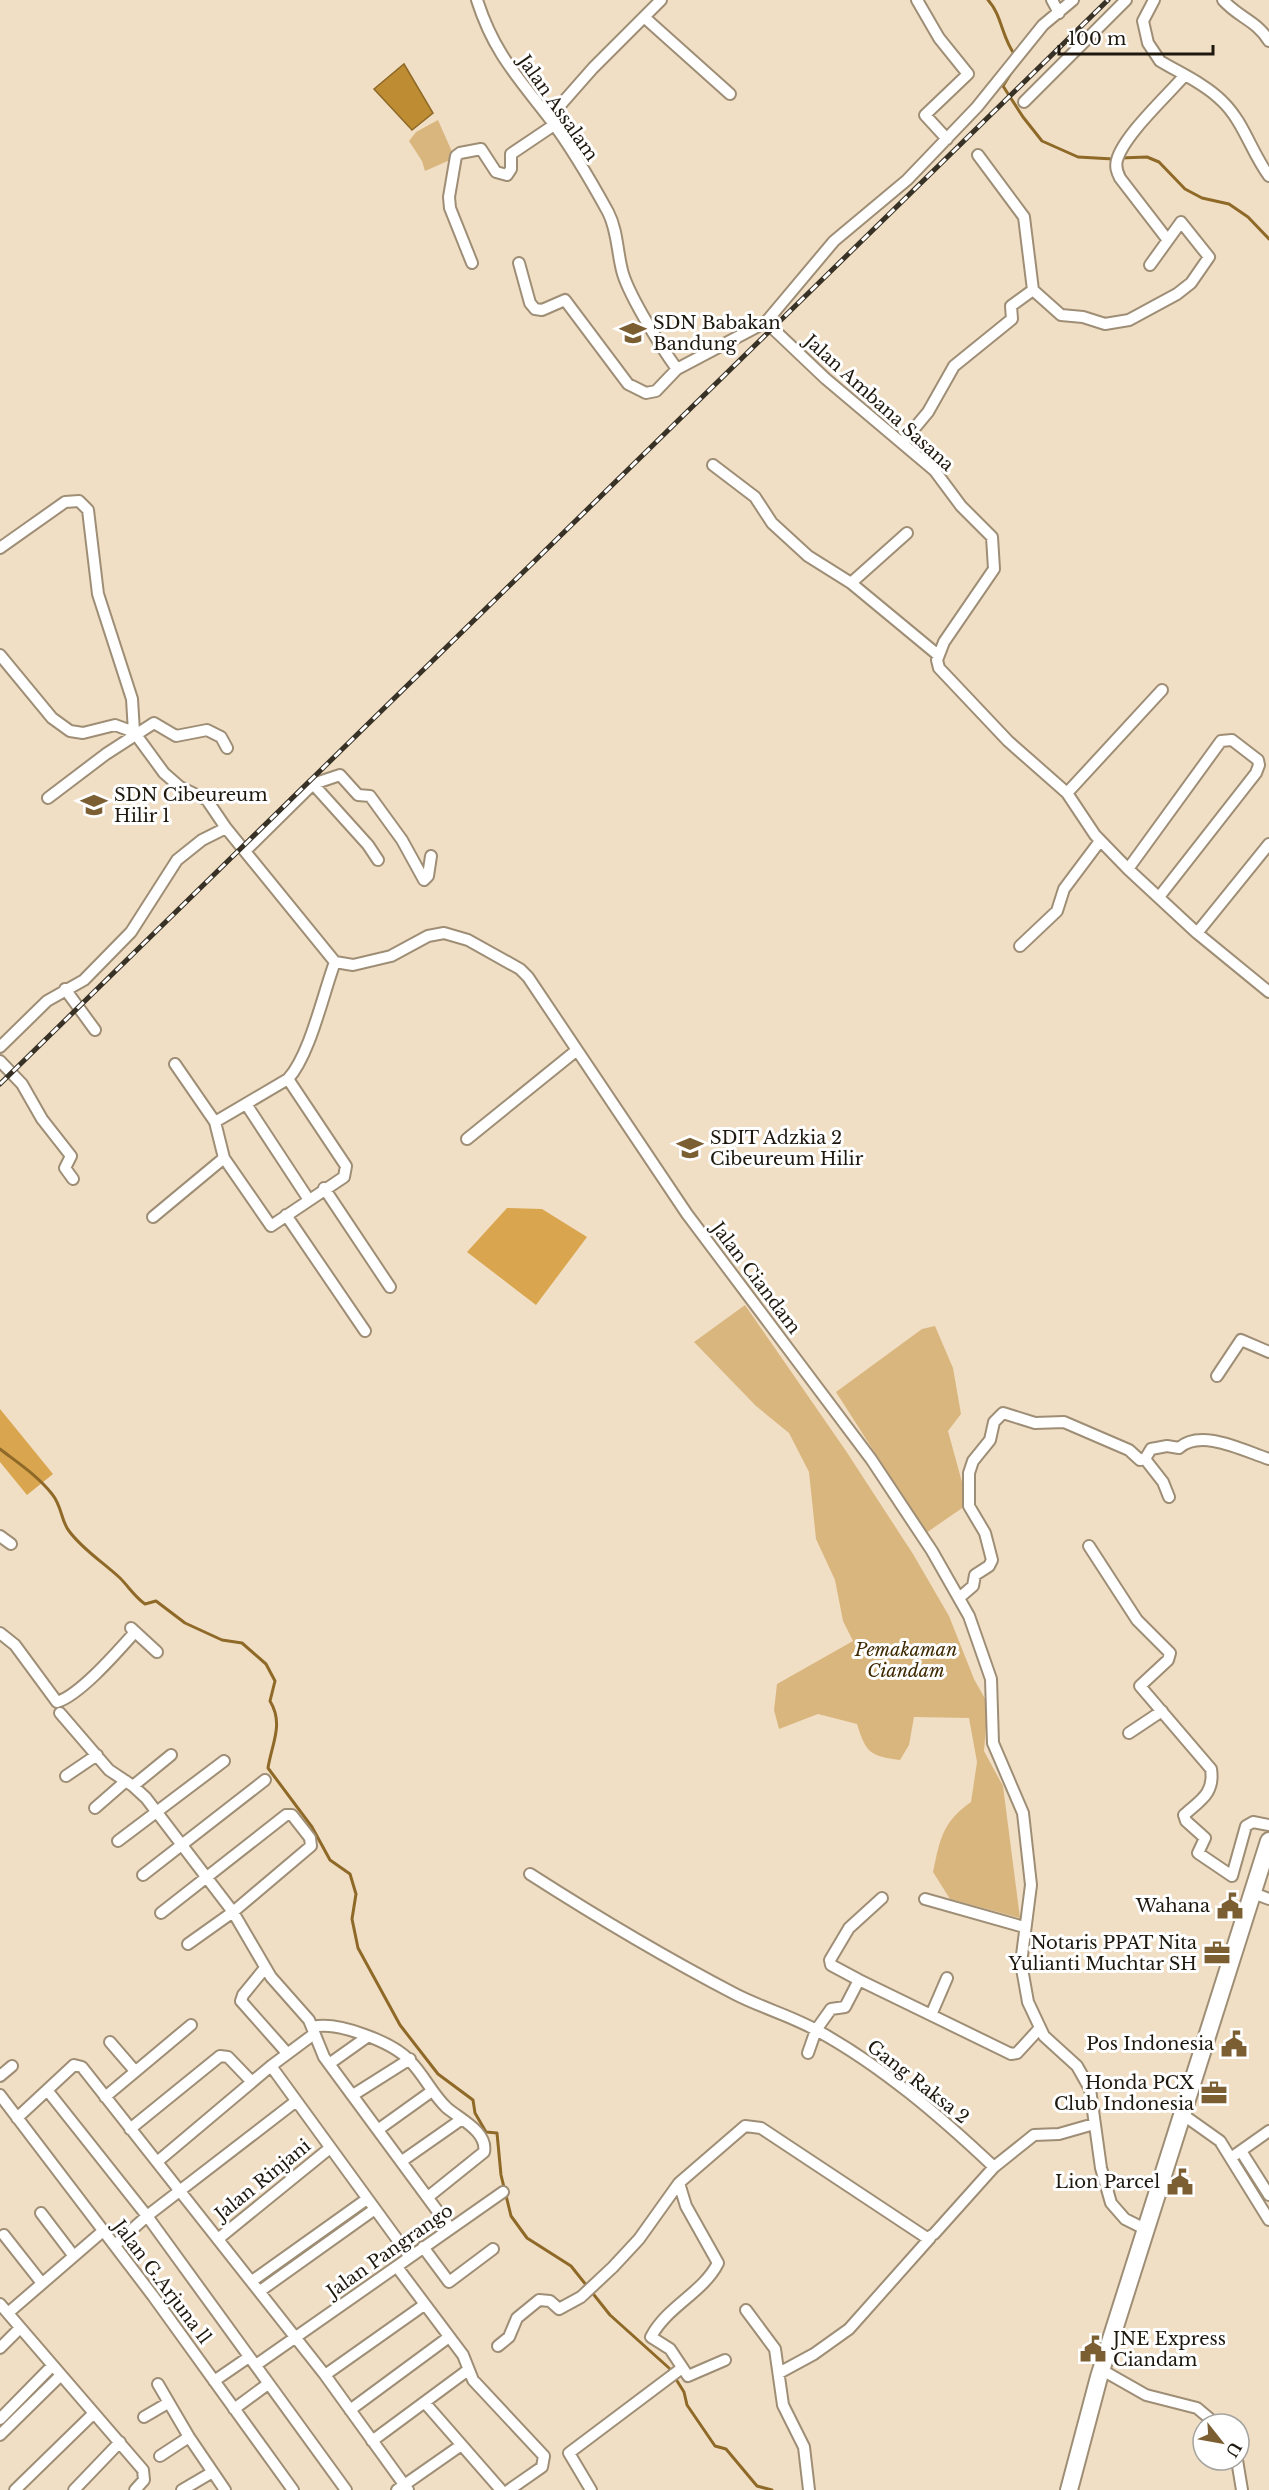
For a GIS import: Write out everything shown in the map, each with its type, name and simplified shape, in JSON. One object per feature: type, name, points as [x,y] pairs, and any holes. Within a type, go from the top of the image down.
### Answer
[{"type":"highway","points":[[1069,2490],[1102,2370],[1148,2230],[1182,2114],[1261,1896],[1269,1841]]},
{"type":"street","name":"Jalan Assalam","points":[[477,0],[488,32],[499,54],[522,87],[552,121],[607,210],[613,223],[621,265],[629,287],[677,369]]},
{"type":"street","points":[[917,0],[939,38],[968,74],[925,115],[947,139]]},
{"type":"street","points":[[1052,0],[1059,13]]},
{"type":"street","points":[[519,263],[533,308],[542,310],[565,300],[628,384],[649,393],[656,391],[677,369],[766,322],[845,229],[907,180],[984,97],[1043,25],[1073,0]]},
{"type":"street","points":[[1024,102],[1126,0]]},
{"type":"street","points":[[1154,0],[1143,21],[1148,43],[1160,61],[1222,101],[1269,176]]},
{"type":"street","points":[[1223,0],[1232,11],[1258,25],[1269,41]]},
{"type":"street","points":[[472,263],[450,205],[454,158],[460,153],[481,149],[496,172],[507,175],[511,169],[512,154],[552,121],[644,17],[654,2]]},
{"type":"street","points":[[644,17],[730,94]]},
{"type":"street","points":[[1167,239],[1120,178],[1116,169],[1116,161],[1137,129],[1185,75]]},
{"type":"street","points":[[978,155],[1024,217],[1033,290],[1054,310],[1066,317],[1083,317],[1105,324],[1129,320],[1177,294],[1191,283],[1209,257],[1183,222],[1167,239],[1150,265]]},
{"type":"street","points":[[903,442],[928,412],[954,366],[1012,319],[1011,306],[1033,290]]},
{"type":"street","name":"Jalan Ambana Sasana","points":[[766,322],[826,379],[935,471],[961,506],[992,537],[995,549],[994,569],[938,655]]},
{"type":"street","points":[[713,465],[755,497],[772,523],[808,556],[850,583],[938,655],[937,663],[943,673],[1008,741],[1067,793],[1100,841],[1197,933],[1267,987]]},
{"type":"street","points":[[0,548],[65,502],[79,501],[86,506],[90,517],[100,605],[134,707],[135,734]]},
{"type":"street","points":[[850,583],[907,533]]},
{"type":"street","points":[[0,656],[52,718],[69,731],[83,733],[116,724],[135,734],[170,779],[211,804],[226,828],[335,962],[296,1071],[288,1079],[215,1122]]},
{"type":"street","points":[[1067,793],[1162,690]]},
{"type":"street","points":[[48,798],[106,754],[154,723],[176,736],[203,729],[221,737],[227,748]]},
{"type":"street","points":[[1128,869],[1221,741],[1232,740],[1258,760],[1256,773],[1159,897]]},
{"type":"street","points":[[245,851],[313,784],[340,775],[358,795],[370,795],[402,840],[424,880],[428,876],[431,856]]},
{"type":"street","points":[[313,784],[368,845],[378,861]]},
{"type":"street","points":[[0,1047],[47,1001],[84,980],[137,925],[155,891],[177,860],[202,840],[226,828]]},
{"type":"street","points":[[1020,946],[1058,911],[1064,889],[1100,841]]},
{"type":"street","points":[[1197,933],[1269,844]]},
{"type":"street","name":"Jalan Ciandam","points":[[335,962],[353,965],[391,956],[438,933],[461,937],[523,971],[687,1214],[871,1459],[959,1598],[988,1667],[993,1692],[993,1743],[1023,1813],[1031,1886],[1024,1927],[1021,1971],[1032,2014],[1039,2029],[1077,2066],[1087,2081],[1092,2096],[1094,2124],[1104,2181],[1111,2203],[1125,2219],[1148,2230]]},
{"type":"street","points":[[65,989],[95,1030]]},
{"type":"street","points":[[467,1139],[578,1050]]},
{"type":"street","points":[[0,1061],[22,1084],[42,1119],[68,1152],[70,1159],[65,1168],[73,1179]]},
{"type":"street","points":[[176,1064],[215,1122],[224,1158],[271,1226],[324,1188],[344,1178],[346,1166],[288,1079]]},
{"type":"street","points":[[246,1104],[309,1200]]},
{"type":"street","points":[[153,1217],[224,1158]]},
{"type":"street","points":[[324,1188],[390,1287]]},
{"type":"street","points":[[286,1215],[365,1331]]},
{"type":"street","points":[[1217,1376],[1241,1340],[1269,1352]]},
{"type":"street","points":[[959,1598],[973,1586],[975,1575],[988,1566],[992,1560],[985,1533],[969,1506],[969,1473],[973,1461],[990,1440],[994,1422],[1002,1414],[1035,1423],[1064,1422],[1129,1450],[1138,1459],[1145,1459]]},
{"type":"street","points":[[1145,1459],[1151,1449],[1167,1446],[1178,1448],[1186,1441],[1204,1440],[1269,1459]]},
{"type":"street","points":[[1145,1459],[1163,1482],[1169,1497]]},
{"type":"street","points":[[0,1536],[11,1544]]},
{"type":"street","points":[[1089,1546],[1137,1620],[1170,1653],[1168,1660],[1140,1685],[1211,1769],[1212,1779],[1203,1800],[1184,1815],[1186,1821],[1205,1838],[1198,1853],[1232,1876],[1246,1826],[1253,1822],[1269,1825]]},
{"type":"street","points":[[60,1707],[106,1665],[133,1630],[157,1652]]},
{"type":"street","points":[[0,1633],[15,1645],[109,1770],[129,1784],[156,1812],[233,1912],[255,1946],[265,1968],[305,2014],[329,2064],[450,2228]]},
{"type":"street","points":[[1129,1733],[1162,1711]]},
{"type":"street","points":[[66,1776],[97,1755]]},
{"type":"street","points":[[96,1808],[171,1755]]},
{"type":"street","points":[[118,1841],[224,1761]]},
{"type":"street","points":[[143,1875],[265,1780]]},
{"type":"street","points":[[161,1913],[286,1815],[292,1815],[310,1838],[311,1846],[233,1912],[188,1944]]},
{"type":"street","name":"Gang Raksa 2","points":[[530,1874],[614,1928],[698,1975],[816,2030],[861,2057],[961,2136],[994,2167]]},
{"type":"street","points":[[882,1899],[853,1924],[830,1960],[831,1965],[1013,2055],[1039,2029]]},
{"type":"street","points":[[925,1899],[1024,1927]]},
{"type":"street","points":[[265,1968],[243,1995],[241,2001],[287,2053]]},
{"type":"street","points":[[931,2015],[947,1977]]},
{"type":"street","points":[[808,2053],[816,2030],[832,2008],[845,2007],[858,1980]]},
{"type":"street","points":[[157,2162],[324,2024],[338,2026],[367,2037],[410,2059],[432,2091],[481,2138],[484,2152],[428,2197]]},
{"type":"street","points":[[105,2097],[191,2025]]},
{"type":"street","points":[[329,2064],[367,2037]]},
{"type":"street","points":[[110,2042],[135,2071]]},
{"type":"street","points":[[130,2129],[220,2056],[230,2059],[252,2082]]},
{"type":"street","points":[[352,2095],[410,2059]]},
{"type":"street","points":[[17,2118],[78,2065],[325,2374],[403,2488],[460,2446]]},
{"type":"street","points":[[0,2076],[12,2066]]},
{"type":"street","points":[[271,2066],[410,2257]]},
{"type":"street","points":[[47,2090],[147,2217],[346,2490]]},
{"type":"street","points":[[379,2129],[432,2091]]},
{"type":"street","name":"Jalan G.Arjuna ll","points":[[0,2095],[115,2246],[293,2490]]},
{"type":"street","points":[[115,2246],[147,2217],[295,2102]]},
{"type":"street","points":[[1182,2114],[1205,2127],[1236,2154],[1269,2195]]},
{"type":"street","points":[[402,2161],[462,2119]]},
{"type":"street","points":[[779,2373],[814,2354],[849,2329],[994,2167],[1034,2135],[1059,2134],[1094,2124]]},
{"type":"street","points":[[498,2346],[509,2337],[517,2318],[539,2300],[550,2301],[559,2309],[589,2290],[639,2239],[679,2183],[740,2129],[756,2126],[832,2174],[922,2238],[930,2238]]},
{"type":"street","points":[[1236,2154],[1269,2131]]},
{"type":"street","name":"Jalan Rinjani","points":[[218,2239],[330,2148]]},
{"type":"street","points":[[1236,2154],[1269,2220]]},
{"type":"street","points":[[679,2183],[686,2206],[718,2263],[698,2291],[684,2298],[651,2335],[653,2339],[670,2349],[689,2377],[725,2360]]},
{"type":"street","name":"Jalan Pangrango","points":[[214,2381],[295,2337],[503,2192]]},
{"type":"street","points":[[252,2281],[367,2199]]},
{"type":"street","points":[[260,2291],[375,2209]]},
{"type":"street","points":[[41,2213],[73,2255]]},
{"type":"street","points":[[103,2231],[41,2282],[4,2308],[145,2473],[144,2480],[135,2490]]},
{"type":"street","points":[[4,2235],[41,2282]]},
{"type":"street","points":[[314,2238],[322,2248]]},
{"type":"street","points":[[423,2247],[449,2282],[493,2250]]},
{"type":"street","points":[[397,2267],[463,2355],[475,2383],[519,2427],[546,2460],[542,2467],[510,2490]]},
{"type":"street","points":[[325,2374],[424,2305]]},
{"type":"street","points":[[746,2310],[775,2349],[783,2405],[804,2447],[809,2490]]},
{"type":"street","points":[[0,2348],[20,2328]]},
{"type":"street","points":[[350,2410],[449,2337]]},
{"type":"street","points":[[0,2435],[4,2420],[52,2366]]},
{"type":"street","points":[[591,2490],[569,2453],[682,2368]]},
{"type":"street","points":[[372,2441],[468,2370]]},
{"type":"street","points":[[1102,2370],[1146,2395],[1197,2408],[1202,2412]]},
{"type":"street","points":[[4,2420],[61,2375]]},
{"type":"street","points":[[158,2384],[211,2473],[225,2490]]},
{"type":"street","points":[[234,2409],[268,2384]]},
{"type":"street","points":[[144,2417],[168,2403]]},
{"type":"street","points":[[425,2403],[460,2446],[501,2490]]},
{"type":"street","points":[[15,2490],[94,2413]]},
{"type":"street","points":[[160,2456],[189,2437]]},
{"type":"street","points":[[74,2490],[120,2442]]},
{"type":"street","points":[[1239,2472],[1242,2490]]},
{"type":"street","points":[[182,2490],[211,2473]]},
{"type":"green space","points":[[438,120],[453,154],[450,160],[425,171],[422,161],[409,141],[416,132]]},
{"type":"green space","name":"Pemakaman Ciandam","points":[[745,1305],[846,1451],[913,1554],[949,1616],[974,1679],[988,1704],[984,1751],[1003,1786],[1020,1918],[950,1899],[933,1872],[940,1841],[948,1824],[961,1809],[971,1802],[977,1762],[969,1718],[914,1717],[909,1745],[900,1760],[882,1757],[871,1751],[863,1741],[857,1724],[818,1714],[779,1729],[774,1710],[777,1684],[853,1641],[843,1621],[835,1580],[816,1539],[809,1472],[789,1433],[756,1406],[694,1342]]},
{"type":"green space","points":[[935,1326],[953,1368],[961,1414],[948,1431],[968,1504],[926,1533],[836,1392],[922,1329]]},
{"type":"shaded area","points":[[404,64],[433,113],[412,130],[374,89]]},
{"type":"shaded area","points":[[507,1208],[542,1209],[587,1237],[536,1305],[467,1252]]},
{"type":"shaded area","points":[[0,1409],[53,1474],[27,1495],[0,1462]]},
{"type":"waterway","points":[[988,0],[993,6],[1007,42],[1015,55]]},
{"type":"waterway","points":[[1013,70],[1003,86],[1042,141],[1078,157],[1113,159]]},
{"type":"waterway","points":[[1120,158],[1147,157],[1159,162],[1185,189],[1202,198],[1229,204],[1248,217],[1269,239]]},
{"type":"waterway","points":[[0,1449],[46,1487],[58,1503],[66,1527],[75,1538],[120,1578],[141,1601],[145,1604],[156,1601],[185,1623],[222,1640],[242,1643],[266,1664],[275,1681],[270,1701],[277,1726],[268,1768],[312,1827],[330,1860],[350,1874],[356,1894],[352,1919],[358,1948],[400,2025],[438,2074],[473,2100],[475,2113],[486,2132],[497,2133],[501,2175],[511,2216],[527,2238],[571,2266],[610,2315],[669,2368],[684,2392],[687,2405],[715,2446],[726,2449],[757,2486],[772,2490]]},
{"type":"railway","points":[[0,1084],[1108,0]]},
{"type":"place","name":"SDN Babakan Bandung","points":[[633,333]]},
{"type":"place","name":"SDN Cibeureum Hilir 1","points":[[94,805]]},
{"type":"place","name":"SDIT Adzkia 2 Cibeureum Hilir","points":[[690,1148]]},
{"type":"place","name":"Wahana","points":[[1230,1906]]},
{"type":"place","name":"Notaris PPAT Nita Yulianti Muchtar SH","points":[[1217,1953]]},
{"type":"place","name":"Pos Indonesia","points":[[1234,2044]]},
{"type":"place","name":"Honda PCX Club Indonesia","points":[[1214,2093]]},
{"type":"place","name":"Lion Parcel","points":[[1180,2182]]},
{"type":"place","name":"JNE Express Ciandam","points":[[1093,2349]]}]
